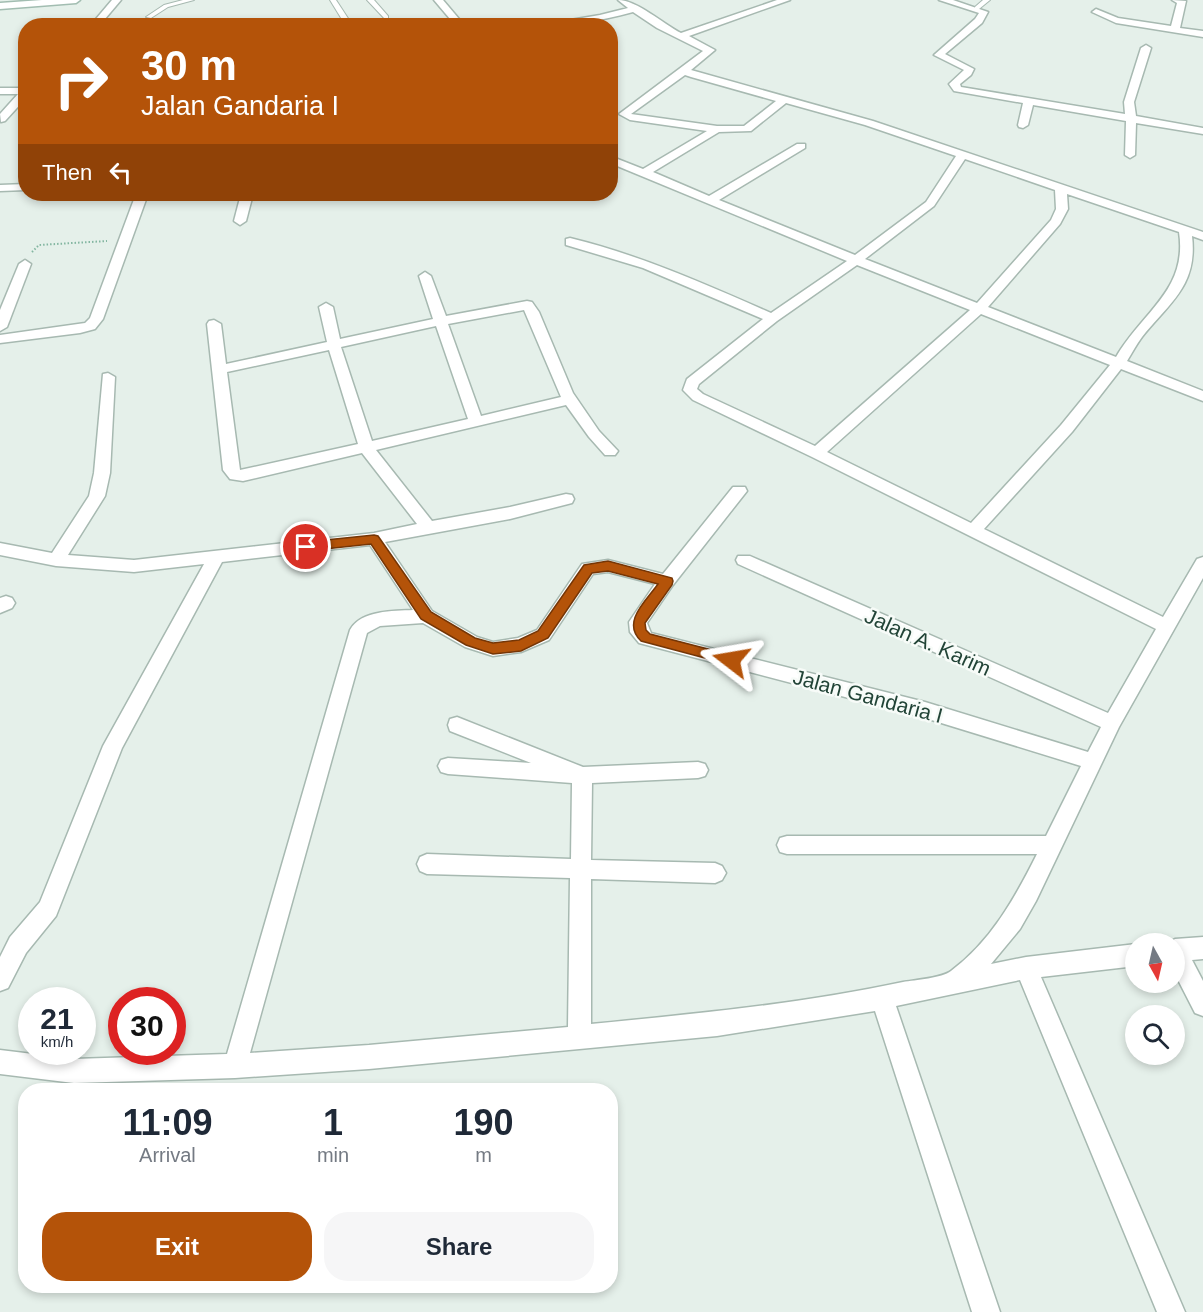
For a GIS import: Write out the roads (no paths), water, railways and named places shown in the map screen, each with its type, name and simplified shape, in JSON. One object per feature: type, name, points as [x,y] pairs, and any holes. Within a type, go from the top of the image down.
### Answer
[{"type":"street","points":[[0,1],[15,0]]},
{"type":"street","points":[[0,6],[76,0]]},
{"type":"street","points":[[101,18],[117,0]]},
{"type":"street","points":[[438,0],[454,18]]},
{"type":"street","points":[[622,0],[660,26],[711,50],[624,114],[630,117],[717,129],[747,129],[782,101]]},
{"type":"street","points":[[681,36],[786,0]]},
{"type":"street","points":[[943,0],[984,12],[979,21],[939,55],[970,70],[955,81],[955,86],[963,91],[1203,131]]},
{"type":"street","points":[[1175,30],[1180,0]]},
{"type":"street","points":[[601,18],[634,9]]},
{"type":"street","points":[[1096,12],[1116,20],[1203,34]]},
{"type":"street","points":[[1130,155],[1129,102],[1146,48]]},
{"type":"street","points":[[684,71],[782,101],[869,123],[1203,236]]},
{"type":"street","points":[[0,91],[18,91]]},
{"type":"street","points":[[1,119],[18,100]]},
{"type":"street","points":[[1023,125],[1028,102]]},
{"type":"street","points":[[644,172],[717,129]]},
{"type":"street","points":[[710,200],[801,146]]},
{"type":"street","points":[[962,155],[930,204],[856,260],[772,318],[692,382],[690,390],[698,397],[818,453],[1167,627]]},
{"type":"street","points":[[618,162],[856,260],[1203,396]]},
{"type":"street","points":[[0,188],[18,187]]},
{"type":"street","points":[[818,453],[979,309],[1056,221],[1062,209],[1061,189]]},
{"type":"street","points":[[0,339],[90,326],[96,319],[139,201]]},
{"type":"street","points":[[240,221],[245,201]]},
{"type":"street","points":[[974,530],[1038,461],[1118,363],[1137,333],[1167,302],[1183,276],[1188,245],[1185,230]]},
{"type":"street","points":[[570,242],[638,260],[772,318]]},
{"type":"street","points":[[0,327],[25,264]]},
{"type":"street","points":[[425,276],[476,422]]},
{"type":"street","points":[[220,369],[441,321],[527,306],[532,312],[570,399],[594,434],[610,451]]},
{"type":"street","points":[[326,307],[334,345],[367,449],[428,527]]},
{"type":"street","points":[[213,324],[231,470],[235,475],[243,476],[367,449],[570,399]]},
{"type":"street","points":[[56,560],[96,496],[102,472],[108,377]]},
{"type":"street","name":"Jalan Gandaria I","points":[[739,491],[667,581],[638,622],[639,632],[645,638],[925,710],[1092,761]]},
{"type":"street","points":[[0,549],[56,560],[134,566],[374,539],[510,513],[566,499]]},
{"type":"street","points":[[374,539],[426,616],[481,646],[506,648],[533,641],[543,635],[588,568],[608,566],[667,581]]},
{"type":"street","points":[[0,980],[18,945],[48,909],[113,746],[216,557]]},
{"type":"street","name":"Jalan A. Karim","points":[[744,560],[1112,723]]},
{"type":"street","points":[[957,981],[990,950],[1012,922],[1053,845],[1112,723],[1203,562]]},
{"type":"street","points":[[235,1066],[358,630],[362,625],[373,621],[426,616]]},
{"type":"street","points":[[458,725],[582,775]]},
{"type":"street","points":[[448,766],[582,775],[698,770]]},
{"type":"street","points":[[579,1037],[582,775]]},
{"type":"street","points":[[787,845],[1053,845]]},
{"type":"street","points":[[427,864],[715,873]]},
{"type":"street","points":[[1185,949],[1203,948]]},
{"type":"street","points":[[0,1062],[74,1071],[235,1066],[369,1057],[717,1024],[882,998],[1026,968],[1125,956]]},
{"type":"street","points":[[1026,968],[1170,1312]]},
{"type":"street","points":[[1185,970],[1203,1005]]},
{"type":"street","points":[[882,998],[986,1312]]},
{"type":"lane","points":[[149,17],[166,6],[191,0]]},
{"type":"lane","points":[[333,0],[345,18]]},
{"type":"lane","points":[[370,0],[386,17]]},
{"type":"lane","points":[[976,8],[987,0]]}]
